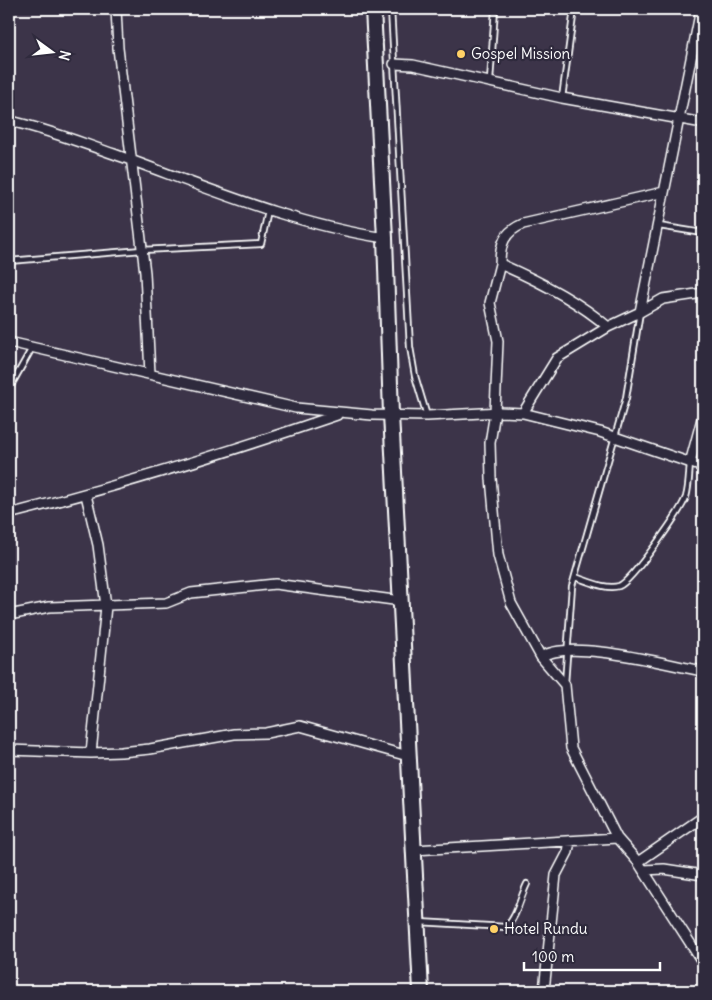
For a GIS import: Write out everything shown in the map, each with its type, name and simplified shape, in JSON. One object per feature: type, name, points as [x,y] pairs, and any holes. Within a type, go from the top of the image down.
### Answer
[{"type":"highway","points":[[373,9],[385,238],[390,414],[420,991]]},
{"type":"street","points":[[116,9],[118,48],[142,250],[150,374]]},
{"type":"street","points":[[640,312],[659,226],[664,192],[699,41],[701,9]]},
{"type":"street","points":[[394,64],[407,64],[490,80],[562,98],[703,123]]},
{"type":"street","points":[[9,121],[31,126],[131,160],[268,211],[341,231],[385,238]]},
{"type":"street","points":[[664,192],[514,228],[508,233],[504,240],[490,303],[498,341],[495,412],[490,443],[491,478],[498,555],[511,603],[541,657],[565,685],[571,748],[617,838],[640,866],[703,963]]},
{"type":"street","points":[[500,264],[529,276],[593,314],[608,327]]},
{"type":"street","points":[[523,413],[557,358],[608,327],[663,300],[703,293]]},
{"type":"street","points":[[9,342],[248,398],[339,414],[427,416],[495,412],[523,413],[550,418],[614,437],[703,467]]},
{"type":"street","points":[[9,514],[86,495],[237,449],[339,414]]},
{"type":"street","points":[[690,463],[703,415]]},
{"type":"street","points":[[86,495],[98,545],[106,606],[91,753]]},
{"type":"street","points":[[9,615],[49,607],[166,603],[190,593],[270,584],[401,601]]},
{"type":"street","points":[[541,657],[567,651],[601,652],[703,671]]},
{"type":"street","points":[[9,750],[91,753],[150,749],[234,734],[266,732],[300,726],[408,756]]},
{"type":"street","points":[[640,866],[703,817]]},
{"type":"street","points":[[414,850],[617,838]]},
{"type":"street","points":[[544,991],[556,875],[568,852],[570,841]]},
{"type":"street","points":[[640,866],[703,875]]},
{"type":"lane","points":[[391,9],[410,347],[415,376],[427,416]]},
{"type":"lane","points":[[490,80],[495,9]]},
{"type":"lane","points":[[562,98],[574,9]]},
{"type":"lane","points":[[9,261],[142,250],[261,244],[268,211]]},
{"type":"lane","points":[[659,226],[703,233]]},
{"type":"lane","points":[[565,685],[572,586],[626,398],[640,312]]},
{"type":"lane","points":[[9,389],[32,348]]},
{"type":"lane","points":[[575,577],[603,586],[616,586],[626,582],[664,533],[686,498],[690,463]]},
{"type":"lane","points":[[417,922],[506,927],[513,921],[518,903],[527,884]]},
{"type":"place","name":"Gospel Mission","points":[[461,54]]},
{"type":"place","name":"Hotel Rundu","points":[[494,929]]}]
